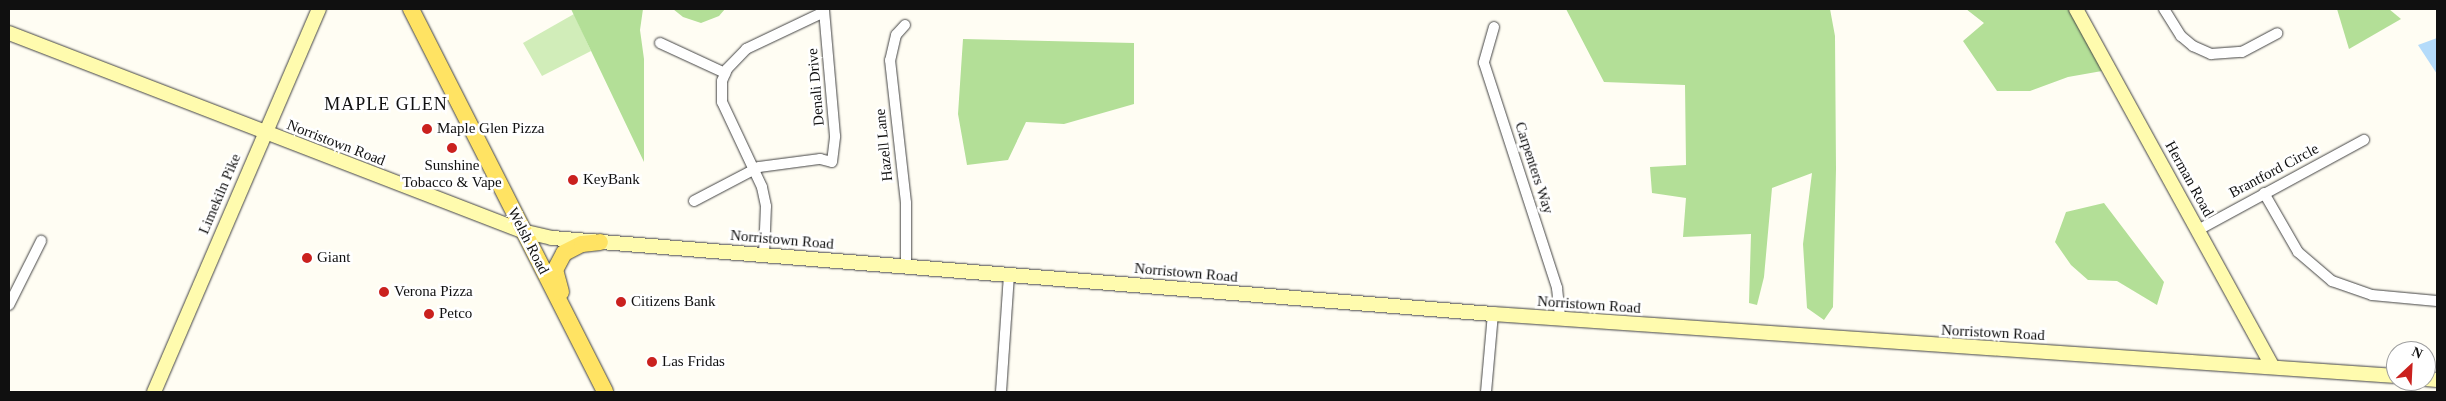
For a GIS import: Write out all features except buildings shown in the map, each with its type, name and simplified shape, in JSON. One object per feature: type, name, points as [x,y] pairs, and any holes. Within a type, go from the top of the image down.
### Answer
[{"type":"main road","name":"Limekiln Pike","points":[[154,392],[319,9]]},
{"type":"main road","name":"Welsh Road","points":[[411,9],[605,392]]},
{"type":"main road","name":"Herman Road","points":[[2076,9],[2272,366]]},
{"type":"main road","name":"Norristown Road","points":[[9,34],[522,231],[552,238],[1876,343],[2272,366],[2386,375]]},
{"type":"main road","points":[[578,339],[555,270],[564,253],[573,248],[600,242]]},
{"type":"street","points":[[2164,9],[2181,36],[2193,46],[2211,54],[2242,52],[2277,33]]},
{"type":"street","points":[[764,255],[766,206],[754,169],[722,102],[725,73],[746,49],[824,10]]},
{"type":"street","name":"Denali Drive","points":[[754,169],[770,164],[820,159],[832,162],[835,136],[824,10]]},
{"type":"street","name":"Hazell Lane","points":[[905,25],[896,35],[890,60],[906,203],[906,266]]},
{"type":"street","name":"Carpenters Way","points":[[1494,27],[1484,63],[1557,288],[1560,318]]},
{"type":"street","points":[[660,43],[725,73]]},
{"type":"street","name":"Brantford Circle","points":[[2198,230],[2264,192],[2364,140]]},
{"type":"street","points":[[694,201],[754,169]]},
{"type":"street","points":[[2264,192],[2298,252],[2332,281],[2372,295],[2437,301]]},
{"type":"street","points":[[9,305],[41,241]]},
{"type":"street","points":[[1001,392],[1009,275]]},
{"type":"street","points":[[1486,392],[1493,314]]},
{"type":"green space","points":[[571,9],[643,9],[640,30],[644,59],[644,162]]},
{"type":"green space","points":[[673,9],[725,9],[719,16],[701,23],[683,17]]},
{"type":"green space","points":[[1566,9],[1830,9],[1835,36],[1836,169],[1833,307],[1824,320],[1807,308],[1803,244],[1812,173],[1772,188],[1764,277],[1757,305],[1749,303],[1751,234],[1683,237],[1686,198],[1652,193],[1650,167],[1686,165],[1685,85],[1604,82]]},
{"type":"green space","points":[[1966,9],[2069,9],[2102,71],[2068,77],[2030,91],[1997,91],[1963,41],[1984,23]]},
{"type":"green space","points":[[2337,9],[2389,9],[2401,19],[2349,49]]},
{"type":"green space","points":[[574,14],[591,51],[542,76],[523,43]]},
{"type":"green space","points":[[963,39],[1134,43],[1134,104],[1064,124],[1026,122],[1008,160],[967,165],[958,114]]},
{"type":"green space","points":[[2104,203],[2164,282],[2157,305],[2117,281],[2088,280],[2071,265],[2055,242],[2066,212]]},
{"type":"water","points":[[2437,38],[2437,74],[2418,45]]},
{"type":"place","name":"Maple Glen Pizza","points":[[427,129]]},
{"type":"place","name":"Sunshine Tobacco & Vape","points":[[452,148]]},
{"type":"place","name":"KeyBank","points":[[573,180]]},
{"type":"place","name":"Giant","points":[[307,258]]},
{"type":"place","name":"Verona Pizza","points":[[384,292]]},
{"type":"place","name":"Citizens Bank","points":[[621,302]]},
{"type":"place","name":"Petco","points":[[429,314]]},
{"type":"place","name":"Las Fridas","points":[[652,362]]},
{"type":"district","name":"MAPLE GLEN","points":[[386,104]]}]
